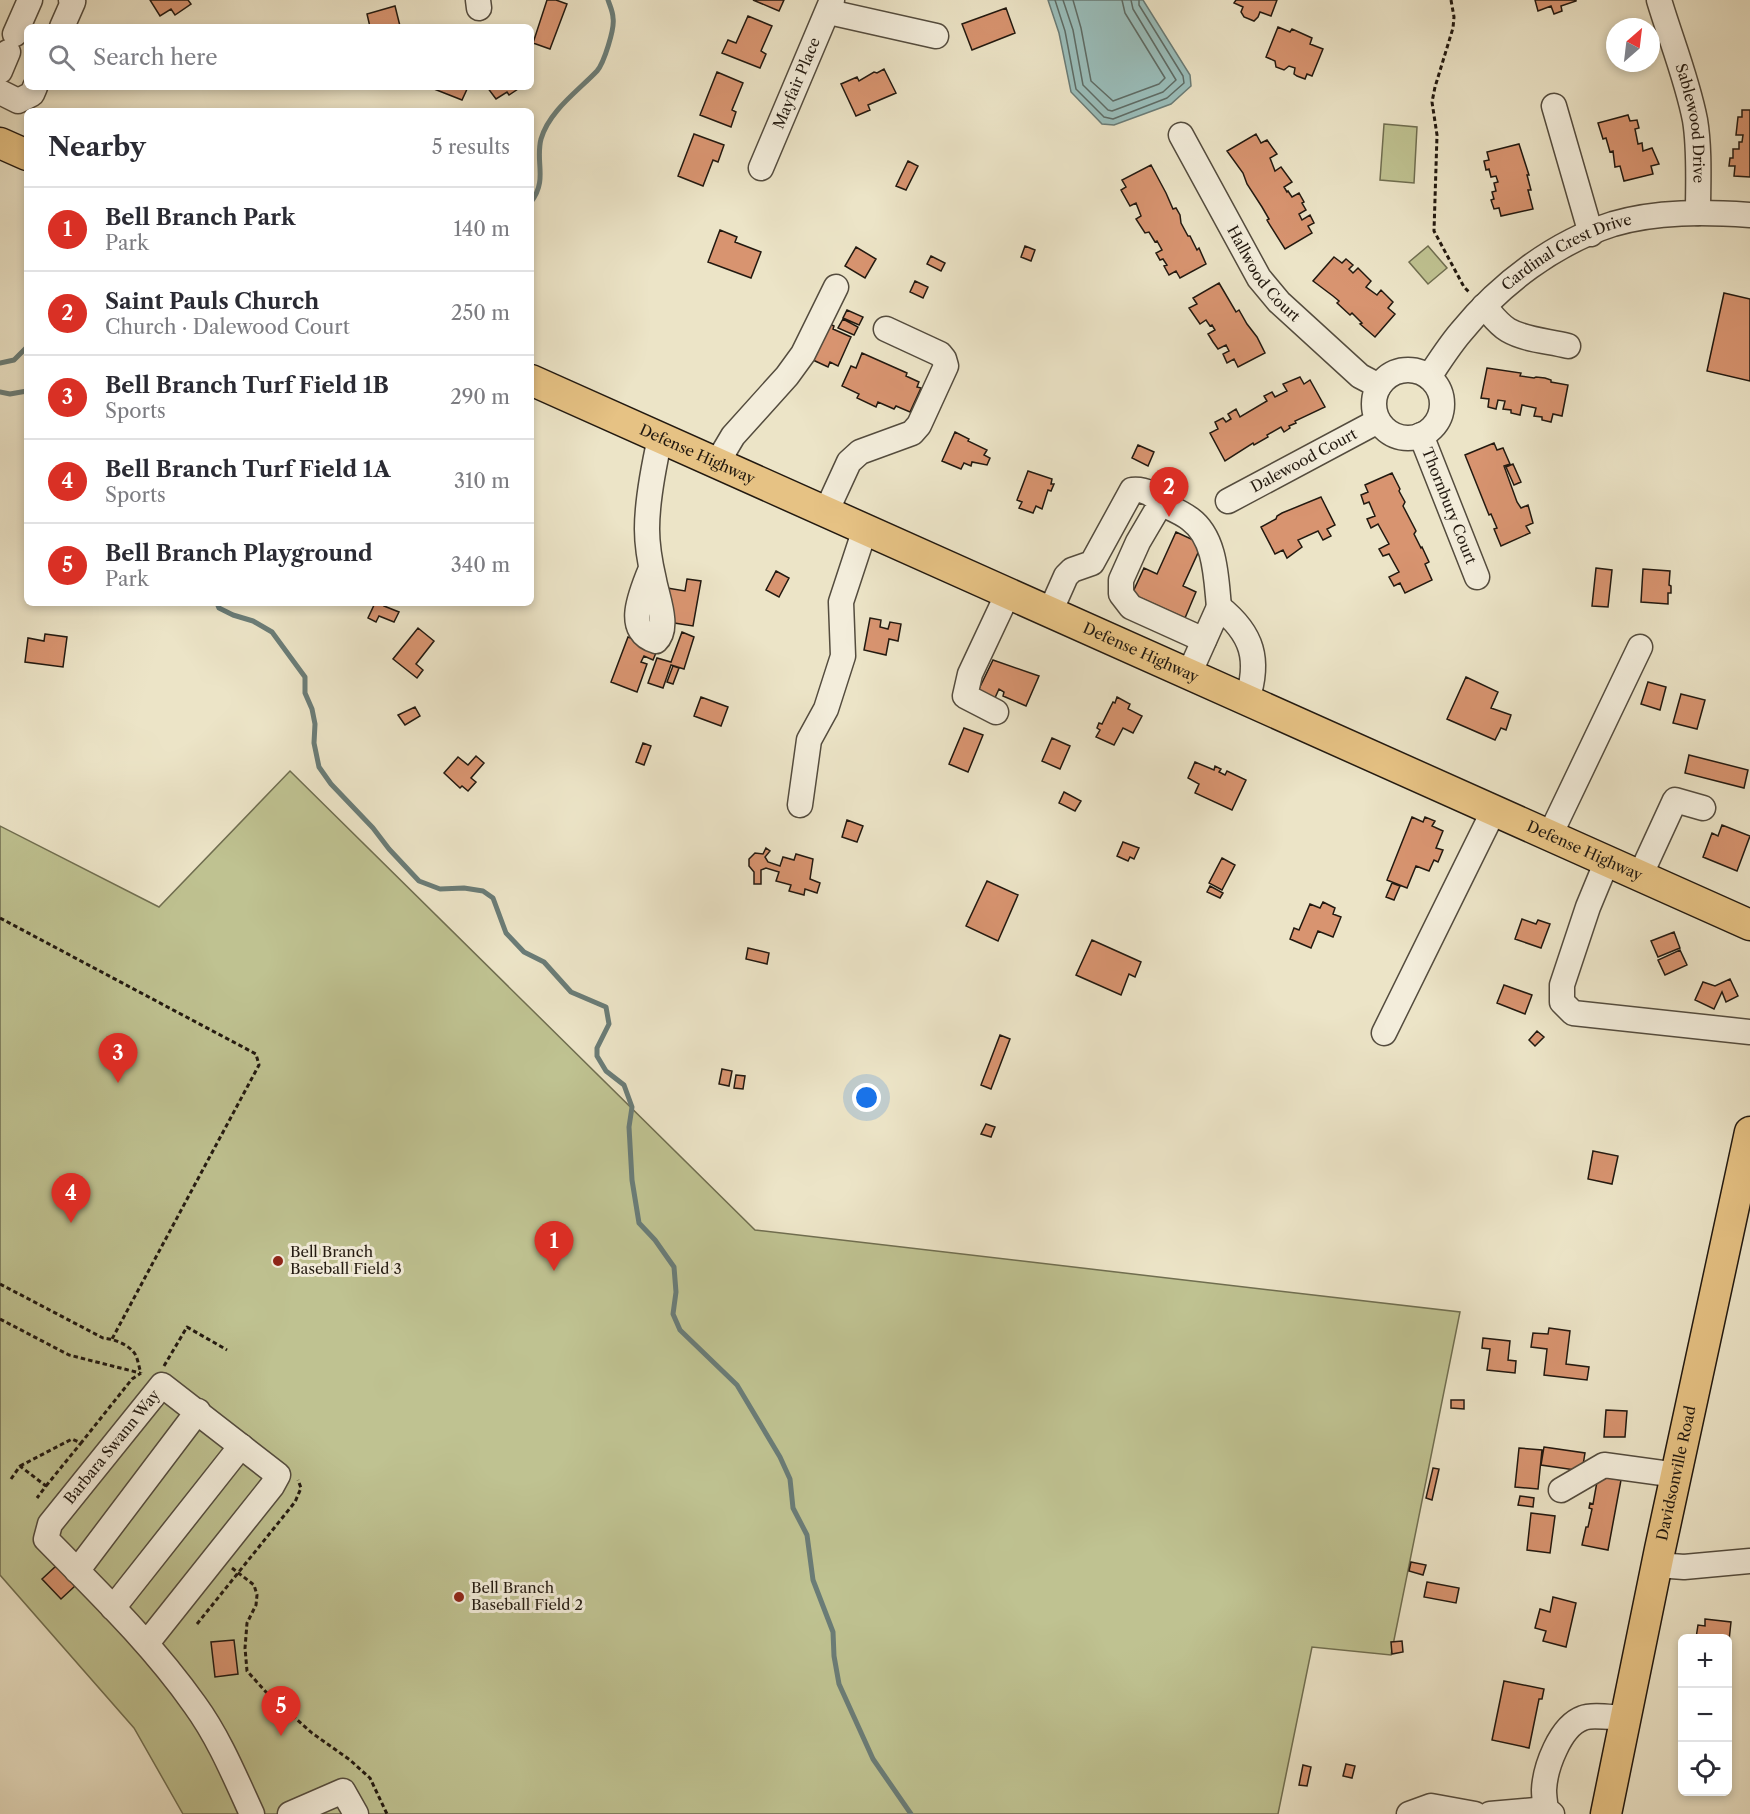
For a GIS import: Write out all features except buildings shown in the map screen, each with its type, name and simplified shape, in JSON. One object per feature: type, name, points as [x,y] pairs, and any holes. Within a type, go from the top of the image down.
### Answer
[{"type":"main road","points":[[0,143],[24,154]]},
{"type":"main road","name":"Defense Highway","points":[[534,381],[1750,926]]},
{"type":"main road","name":"Davidsonville Road","points":[[1606,1814],[1750,1132]]},
{"type":"street","points":[[8,52],[30,0]]},
{"type":"street","points":[[63,24],[73,2],[71,0]]},
{"type":"street","name":"Sablewood Drive","points":[[1659,0],[1690,98],[1695,123],[1698,147],[1698,213]]},
{"type":"street","points":[[830,6],[936,36]]},
{"type":"street","name":"Mayfair Place","points":[[760,168],[830,6]]},
{"type":"street","points":[[0,92],[18,100],[32,94],[34,90]]},
{"type":"street","points":[[1554,106],[1591,234]]},
{"type":"street","name":"Hallwood Court","points":[[1181,135],[1259,278],[1279,302],[1359,376],[1379,386]]},
{"type":"street","name":"Cardinal Crest Drive","points":[[1428,376],[1461,331],[1484,306],[1514,278],[1542,258],[1613,224],[1679,213],[1750,215]]},
{"type":"street","points":[[717,463],[734,436],[787,376],[803,354],[836,287]]},
{"type":"street","points":[[1484,306],[1508,330],[1568,345]]},
{"type":"street","points":[[826,512],[849,462],[854,457],[860,452],[912,433],[919,425],[946,366],[940,354],[886,329]]},
{"type":"street","points":[[1398,371],[1418,371],[1428,376],[1441,394],[1442,406],[1439,418],[1432,428],[1421,435],[1411,437],[1399,436],[1387,430],[1378,421],[1375,409],[1375,398],[1379,386],[1388,376],[1398,371]]},
{"type":"street","name":"Dalewood Court","points":[[1228,501],[1378,421]]},
{"type":"street","name":"Thornbury Court","points":[[1421,435],[1477,577]]},
{"type":"street","points":[[651,568],[647,528],[654,465],[660,438]]},
{"type":"street","points":[[1050,612],[1066,576],[1072,570],[1092,563],[1132,490],[1142,489],[1156,497],[1160,503],[1189,518],[1208,540],[1219,607],[1189,674]]},
{"type":"street","points":[[1160,503],[1138,542],[1121,580],[1121,594],[1131,607],[1204,640]]},
{"type":"street","points":[[800,805],[809,740],[826,709],[843,656],[841,602],[865,529]]},
{"type":"street","points":[[996,712],[965,696],[970,674],[1008,593]]},
{"type":"street","points":[[1219,607],[1231,616],[1244,633],[1254,657],[1254,679],[1247,700]]},
{"type":"street","points":[[1550,835],[1640,647]]},
{"type":"street","points":[[1640,876],[1675,800],[1703,808]]},
{"type":"street","points":[[1384,1033],[1494,810]]},
{"type":"street","points":[[1607,861],[1588,907],[1562,985],[1562,1002],[1574,1013],[1750,1032]]},
{"type":"street","name":"Barbara Swann Way","points":[[147,1642],[279,1475],[162,1385],[50,1524],[46,1539],[147,1642],[196,1706],[225,1754],[252,1814]]},
{"type":"street","points":[[77,1570],[198,1411]]},
{"type":"street","points":[[114,1608],[241,1446]]},
{"type":"street","points":[[1561,1490],[1604,1465],[1677,1475]]},
{"type":"street","points":[[1657,1565],[1684,1567],[1750,1561]]},
{"type":"street","points":[[1490,1814],[1549,1811],[1544,1791],[1546,1776],[1554,1750],[1570,1727],[1584,1717],[1626,1718]]},
{"type":"street","points":[[299,1812],[343,1791],[356,1814]]},
{"type":"street","points":[[1409,1814],[1431,1806],[1475,1814]]},
{"type":"path","points":[[1451,0],[1453,28],[1432,102],[1437,135],[1434,231],[1464,287],[1484,306]]},
{"type":"path","points":[[0,918],[256,1054],[258,1065],[112,1339]]},
{"type":"path","points":[[0,1284],[104,1338],[122,1344],[135,1354],[141,1373]]},
{"type":"path","points":[[0,1319],[69,1355],[141,1373]]},
{"type":"path","points":[[163,1368],[187,1327],[227,1350]]},
{"type":"path","points":[[37,1498],[132,1379],[141,1373]]},
{"type":"path","points":[[11,1479],[20,1466],[72,1439],[81,1443]]},
{"type":"path","points":[[20,1466],[46,1486]]},
{"type":"path","points":[[214,1556],[254,1585],[257,1595],[256,1605],[247,1623],[245,1648],[247,1671],[266,1692],[312,1733],[350,1760],[370,1778],[387,1814]]},
{"type":"green space","points":[[1384,124],[1417,127],[1414,183],[1380,180]]},
{"type":"green space","points":[[1428,246],[1447,268],[1428,284],[1409,262]]},
{"type":"green space","points":[[290,771],[755,1230],[1460,1312],[1391,1655],[1312,1647],[1278,1814],[183,1814],[134,1728],[0,1575],[0,826],[159,907]]},
{"type":"water","points":[[1048,0],[1143,0],[1190,75],[1191,86],[1171,104],[1114,125],[1102,124],[1071,92],[1059,33]]},
{"type":"waterway","points":[[534,197],[539,186],[540,147],[545,129],[557,110],[597,71],[606,53],[613,23],[608,0]]},
{"type":"waterway","points":[[0,363],[14,360],[24,350]]},
{"type":"waterway","points":[[0,392],[10,394],[24,392]]},
{"type":"waterway","points":[[218,606],[272,632],[305,677],[305,693],[315,724],[314,743],[319,767],[331,784],[419,881],[440,889],[464,888],[483,891],[493,898],[506,933],[524,952],[544,962],[571,992],[606,1007],[609,1024],[597,1048],[597,1056],[606,1071],[624,1085],[632,1107],[629,1127],[632,1180],[639,1223],[655,1240],[674,1267],[676,1292],[673,1314],[680,1330],[737,1385],[780,1457],[790,1479],[793,1508],[807,1535],[813,1580],[833,1632],[839,1684],[873,1759],[911,1814]]},
{"type":"place","name":"Saint Pauls Church","points":[[1169,517]]},
{"type":"place","name":"Bell Branch Turf Field 1B","points":[[118,1083]]},
{"type":"place","name":"Bell Branch Turf Field 1A","points":[[71,1223]]},
{"type":"place","name":"Bell Branch Baseball Field 3","points":[[278,1261]]},
{"type":"place","name":"Bell Branch Park","points":[[554,1271]]},
{"type":"place","name":"Bell Branch Baseball Field 2","points":[[459,1597]]},
{"type":"place","name":"Bell Branch Playground","points":[[281,1736]]}]
